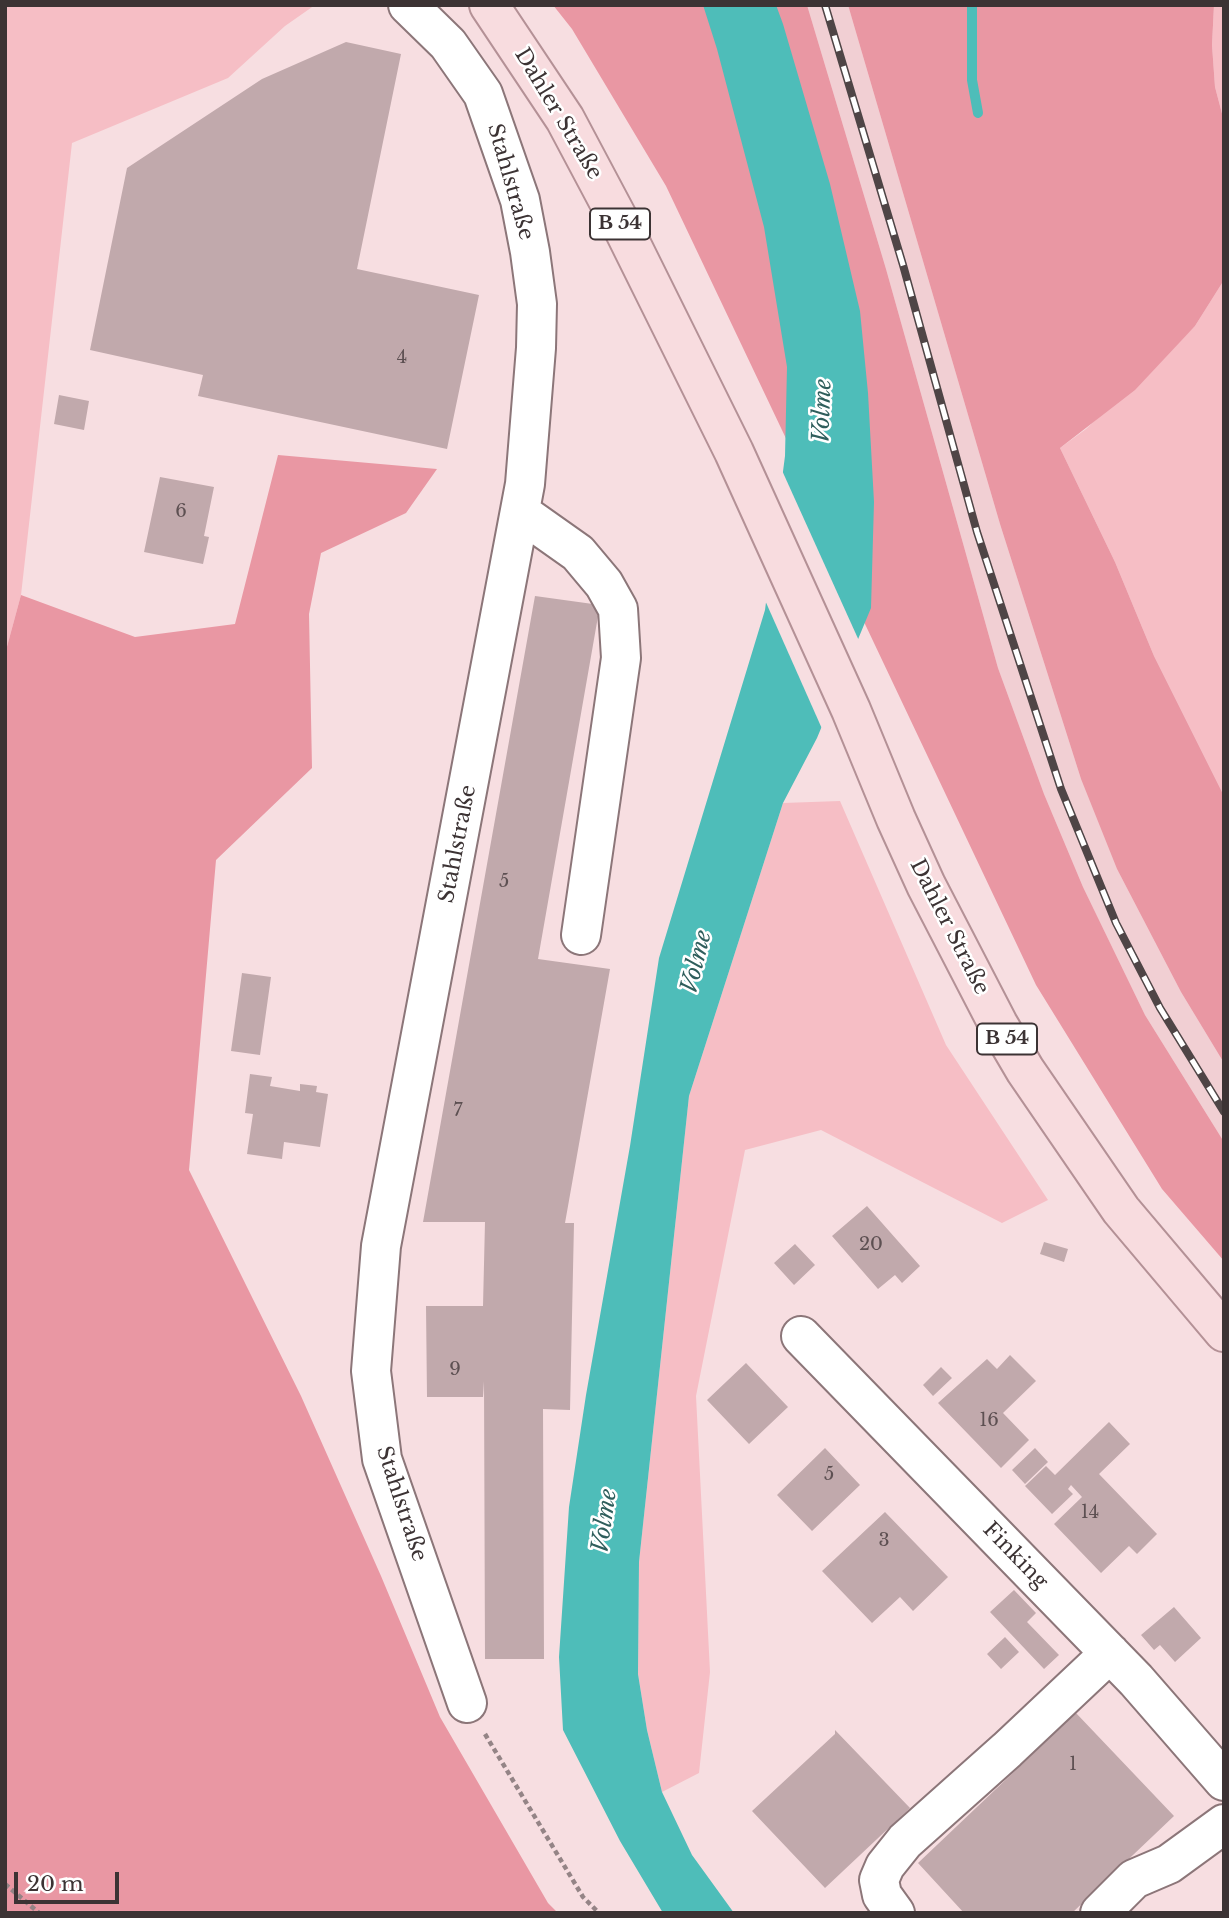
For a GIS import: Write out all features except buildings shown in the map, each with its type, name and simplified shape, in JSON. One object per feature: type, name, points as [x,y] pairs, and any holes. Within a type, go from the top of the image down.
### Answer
[{"type":"main road","name":"Dahler Straße","points":[[489,5],[565,119],[734,452],[851,710],[896,819],[973,978],[1025,1070],[1121,1210],[1224,1332]]},
{"type":"street","name":"Stahlstraße","points":[[408,5],[448,44],[483,94],[520,200],[537,304],[525,484],[382,1246],[371,1371],[382,1459],[467,1703]]},
{"type":"street","points":[[520,512],[578,553],[604,584],[618,609],[621,658],[581,935]]},
{"type":"street","name":"Finking","points":[[801,1336],[1136,1680],[1224,1781]]},
{"type":"street","points":[[895,1913],[882,1895],[879,1880],[885,1866],[905,1841],[1110,1653]]},
{"type":"street","points":[[1100,1913],[1134,1879],[1169,1864],[1224,1824]]},
{"type":"path","points":[[467,1703],[583,1896],[599,1913]]},
{"type":"path","points":[[5,1884],[38,1913]]},
{"type":"shaded area","points":[[5,5],[315,5],[285,26],[228,78],[72,143],[21,595],[5,654]]},
{"type":"shaded area","points":[[553,5],[807,5],[886,269],[998,668],[1044,794],[1083,887],[1145,1015],[1224,1142],[1224,1261],[1162,1189],[1036,985],[847,586],[791,449],[666,186],[572,29]]},
{"type":"shaded area","points":[[807,5],[848,5],[1000,524],[1081,779],[1117,869],[1181,992],[1224,1063],[1224,1142],[1145,1015],[1083,887],[1044,794],[998,668],[886,269]]},
{"type":"shaded area","points":[[848,5],[1214,5],[1212,45],[1215,87],[1224,121],[1224,280],[1195,326],[1135,390],[1060,448],[1115,562],[1154,656],[1224,796],[1224,1063],[1181,992],[1117,869],[1081,779],[1000,524]]},
{"type":"shaded area","points":[[1214,5],[1224,5],[1224,121],[1215,87],[1212,45]]},
{"type":"shaded area","points":[[1224,280],[1224,796],[1154,656],[1115,562],[1060,448],[1086,429],[1195,326]]},
{"type":"shaded area","points":[[278,455],[437,469],[406,513],[321,553],[309,614],[312,768],[216,860],[189,1170],[301,1396],[440,1717],[548,1903],[558,1913],[5,1913],[5,654],[21,595],[135,637],[235,624]]},
{"type":"shaded area","points":[[840,801],[946,1045],[1048,1200],[1002,1223],[821,1130],[745,1150],[696,1396],[710,1672],[699,1773],[662,1792],[647,1730],[638,1674],[639,1562],[689,1096],[783,803]]},
{"type":"water","name":"Volme","points":[[703,5],[776,5],[783,24],[830,184],[860,311],[874,502],[871,608],[817,738],[783,803],[689,1096],[639,1562],[638,1674],[647,1730],[662,1792],[692,1855],[734,1913],[663,1913],[620,1841],[563,1730],[559,1657],[569,1507],[659,958],[765,610],[785,456],[787,367],[764,227]]},
{"type":"pier","points":[[780,466],[860,643],[823,731],[764,598]]},
{"type":"waterway","points":[[972,5],[972,80],[978,113]]},
{"type":"railway","points":[[825,5],[903,265],[977,532],[1061,789],[1116,923],[1160,1008],[1224,1112]]}]
